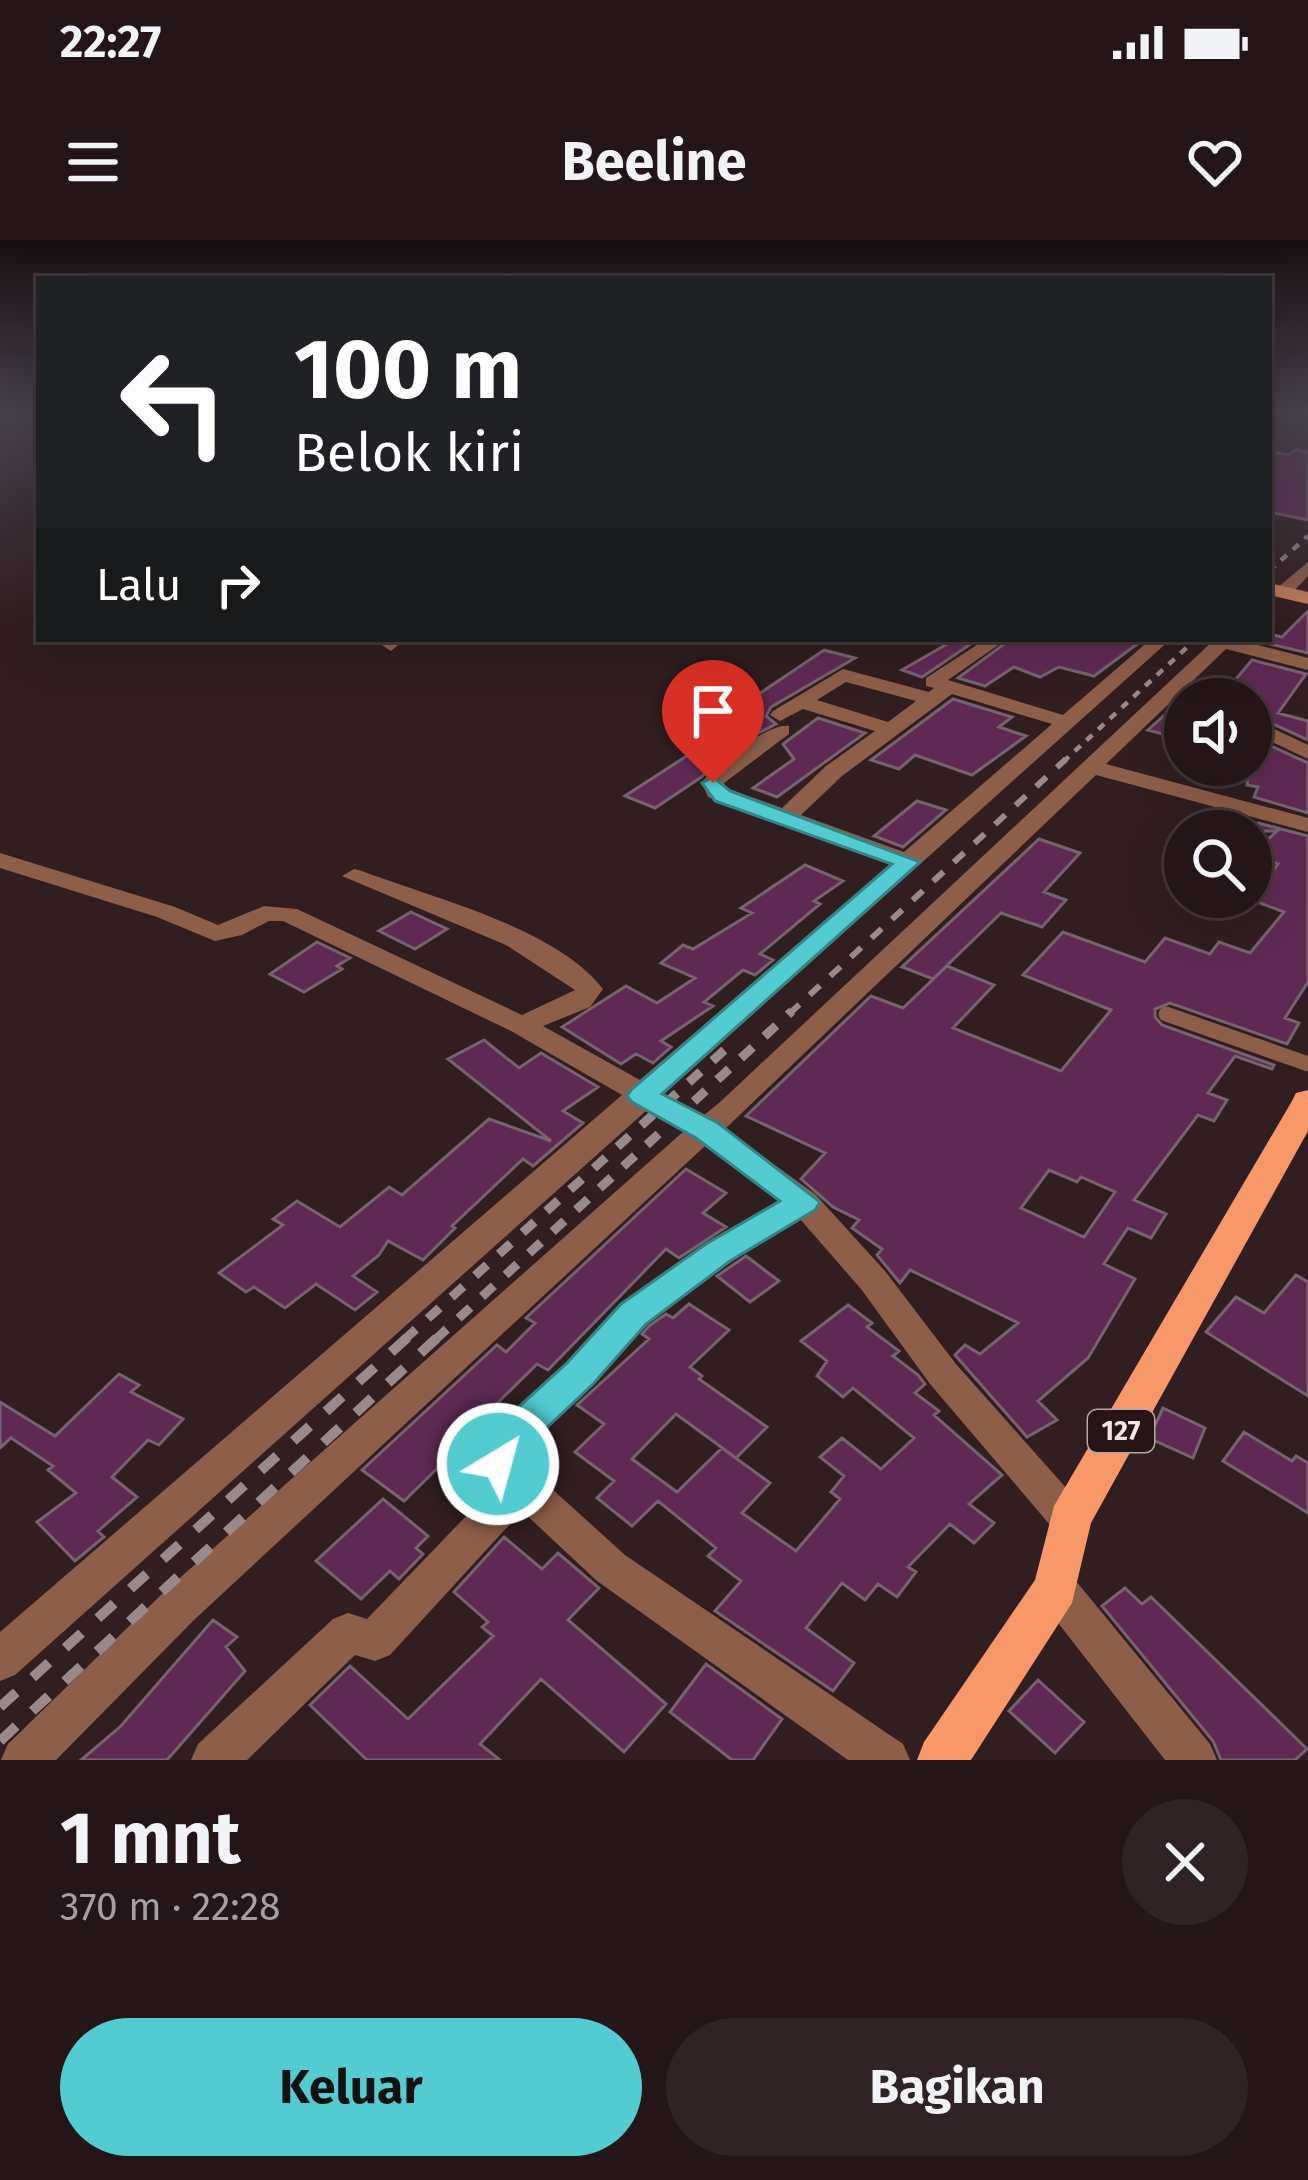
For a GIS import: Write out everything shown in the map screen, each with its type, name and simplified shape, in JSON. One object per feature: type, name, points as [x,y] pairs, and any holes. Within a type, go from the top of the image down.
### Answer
[{"type":"main road","points":[[1274,592],[1308,598]]},
{"type":"main road","name":"127","points":[[942,1760],[1056,1588],[1070,1520],[1308,1101]]},
{"type":"street","points":[[1274,592],[1308,567]]},
{"type":"street","points":[[939,694],[933,682],[993,642]]},
{"type":"street","points":[[0,1660],[1159,642]]},
{"type":"street","points":[[24,1760],[196,1590],[648,1178],[707,1131],[1223,642]]},
{"type":"street","points":[[1228,642],[1308,664]]},
{"type":"street","points":[[872,654],[802,702],[713,783],[722,796],[908,862]]},
{"type":"street","points":[[843,675],[1070,723]]},
{"type":"street","points":[[786,817],[890,728],[939,694]]},
{"type":"street","points":[[802,702],[890,728]]},
{"type":"street","points":[[1156,705],[1164,707]]},
{"type":"street","points":[[1272,735],[1308,753]]},
{"type":"street","points":[[1092,767],[1308,825]]},
{"type":"street","points":[[0,860],[166,911],[215,933],[228,932],[264,913],[282,912],[520,1025],[707,1131],[804,1202],[873,1280],[943,1374],[1070,1520]]},
{"type":"street","points":[[354,876],[532,950],[579,976],[590,989],[580,1001],[520,1025]]},
{"type":"street","points":[[804,1202],[718,1252],[634,1314],[504,1444],[498,1464],[611,1568],[887,1760]]},
{"type":"street","points":[[214,1760],[348,1633],[375,1641],[473,1532],[520,1488]]},
{"type":"street","points":[[1056,1588],[1194,1760]]},
{"type":"lane","points":[[1166,1014],[1308,1064]]},
{"type":"building","points":[[1272,484],[1308,484],[1308,520],[1272,513]]},
{"type":"building","points":[[1308,611],[1308,653],[1266,643],[1272,642],[1272,635],[1282,637]]},
{"type":"building","points":[[951,642],[974,642],[922,677],[902,670]]},
{"type":"building","points":[[1007,642],[1140,642],[1094,676],[1059,667],[1040,677],[1014,667],[985,686],[958,678]]},
{"type":"building","points":[[824,650],[855,658],[771,707],[766,716],[776,724],[739,743],[700,778],[655,808],[625,796],[702,746],[749,710],[741,708],[753,698]]},
{"type":"building","points":[[1252,660],[1306,674],[1278,713],[1308,721],[1308,740],[1272,724],[1272,678],[1237,678]]},
{"type":"building","points":[[953,699],[1012,717],[999,727],[1026,736],[972,775],[915,755],[899,769],[871,760]]},
{"type":"building","points":[[1164,716],[1164,734],[1148,730]]},
{"type":"building","points":[[818,718],[865,733],[777,797],[753,788],[794,759],[783,744]]},
{"type":"building","points":[[1272,747],[1308,763],[1308,813],[1254,797],[1258,787],[1252,786],[1272,786]]},
{"type":"building","points":[[917,801],[946,810],[903,847],[874,836]]},
{"type":"building","points":[[1272,827],[1308,836],[1308,982],[1285,1018],[1299,1023],[1287,1044],[1170,1003],[1155,1009],[1162,1025],[1274,1065],[1272,1069],[1235,1056],[1208,1093],[1227,1100],[1214,1121],[1198,1115],[1134,1200],[1166,1214],[1151,1238],[1128,1228],[1104,1264],[1135,1279],[1088,1358],[1038,1401],[1057,1420],[1027,1437],[955,1355],[965,1345],[980,1354],[1018,1323],[910,1270],[900,1283],[877,1255],[882,1249],[852,1228],[859,1220],[833,1207],[801,1179],[825,1153],[746,1116],[871,996],[903,1008],[947,966],[994,985],[953,1028],[1061,1071],[1111,1010],[1023,975],[1063,932],[1145,962],[1165,938],[1210,954],[1219,942],[1250,953],[1284,912],[1272,908],[1272,872],[1278,864],[1272,862],[1272,836],[1277,831]],"holes":[[[1049,1170],[1077,1182],[1081,1177],[1115,1192],[1084,1237],[1021,1208]]]},
{"type":"building","points":[[1039,839],[1080,853],[1044,892],[1066,900],[1042,927],[1001,913],[933,979],[902,967]]},
{"type":"building","points":[[805,865],[843,881],[814,901],[820,904],[760,954],[773,960],[755,975],[743,970],[704,1002],[713,1006],[661,1041],[671,1047],[653,1063],[636,1054],[621,1064],[562,1027],[626,986],[657,1003],[695,978],[661,963],[683,945],[693,949],[752,913],[741,908]]},
{"type":"building","points":[[411,912],[447,929],[415,949],[379,931]]},
{"type":"building","points":[[317,942],[350,958],[337,966],[342,969],[304,992],[270,974]]},
{"type":"building","points":[[484,1040],[519,1068],[541,1053],[598,1087],[563,1111],[583,1123],[533,1166],[523,1159],[423,1260],[388,1241],[353,1276],[377,1292],[355,1310],[316,1284],[285,1308],[254,1287],[246,1292],[219,1273],[283,1225],[273,1219],[297,1201],[340,1227],[389,1187],[402,1195],[489,1119],[551,1141],[448,1059]]},
{"type":"building","points":[[686,1169],[726,1193],[703,1213],[726,1227],[679,1258],[666,1249],[548,1370],[537,1364],[474,1426],[486,1434],[469,1454],[459,1447],[404,1501],[362,1470],[497,1345],[506,1352],[535,1323],[526,1318]]},
{"type":"building","points":[[746,1256],[779,1281],[750,1302],[717,1276]]},
{"type":"building","points":[[1296,1275],[1308,1282],[1308,1396],[1206,1332],[1236,1297],[1264,1313]]},
{"type":"building","points":[[689,1304],[729,1330],[690,1367],[702,1376],[699,1379],[767,1427],[736,1458],[676,1414],[632,1459],[677,1492],[722,1448],[770,1483],[742,1513],[796,1551],[840,1499],[831,1492],[844,1476],[820,1457],[842,1438],[881,1469],[914,1438],[853,1388],[843,1397],[817,1376],[827,1361],[801,1341],[848,1305],[872,1323],[867,1327],[899,1351],[893,1356],[918,1375],[925,1384],[915,1393],[939,1411],[934,1415],[1002,1475],[969,1504],[994,1523],[974,1543],[950,1524],[908,1567],[916,1572],[897,1597],[878,1584],[865,1600],[842,1583],[806,1628],[854,1663],[833,1691],[715,1611],[741,1581],[708,1556],[716,1548],[658,1501],[632,1526],[597,1498],[614,1481],[575,1452],[604,1424],[577,1405],[649,1339],[642,1334],[649,1326],[666,1314],[673,1318]]},
{"type":"building","points":[[119,1374],[139,1385],[131,1392],[183,1419],[159,1445],[148,1440],[112,1477],[137,1497],[98,1531],[104,1537],[75,1561],[37,1522],[76,1493],[48,1470],[53,1466],[11,1438],[0,1448],[0,1402],[55,1436]]},
{"type":"building","points":[[1163,1408],[1205,1428],[1193,1458],[1149,1438]]},
{"type":"building","points":[[1244,1432],[1292,1461],[1296,1456],[1308,1463],[1308,1513],[1223,1461]]},
{"type":"building","points":[[383,1499],[428,1536],[416,1548],[423,1554],[399,1579],[390,1571],[361,1599],[316,1561]]},
{"type":"building","points":[[504,1537],[542,1569],[558,1553],[599,1588],[568,1620],[666,1704],[624,1752],[541,1679],[480,1744],[500,1760],[367,1760],[310,1705],[350,1666],[408,1719],[493,1636],[482,1627],[488,1622],[454,1592]]},
{"type":"building","points":[[1125,1588],[1142,1604],[1151,1597],[1307,1749],[1295,1760],[1221,1760],[1213,1741],[1102,1606]]},
{"type":"building","points":[[213,1620],[237,1637],[226,1647],[245,1671],[167,1760],[81,1760],[120,1727]]},
{"type":"building","points":[[706,1664],[782,1719],[753,1760],[732,1760],[670,1712]]},
{"type":"building","points":[[1038,1680],[1084,1722],[1055,1753],[1009,1711]]},
{"type":"railway","points":[[1272,568],[1308,536]]},
{"type":"railway","points":[[1063,762],[1193,642]]},
{"type":"railway","points":[[789,1014],[1066,759]]},
{"type":"railway","points":[[435,1340],[792,1011]]},
{"type":"railway","points":[[404,1340],[730,1045]]},
{"type":"railway","points":[[0,1707],[408,1337]]},
{"type":"railway","points":[[0,1741],[438,1337]]},
{"type":"route","points":[[498,1464],[504,1444],[634,1314],[718,1252],[804,1202],[707,1131],[642,1096],[908,862],[722,796],[713,783]]}]
